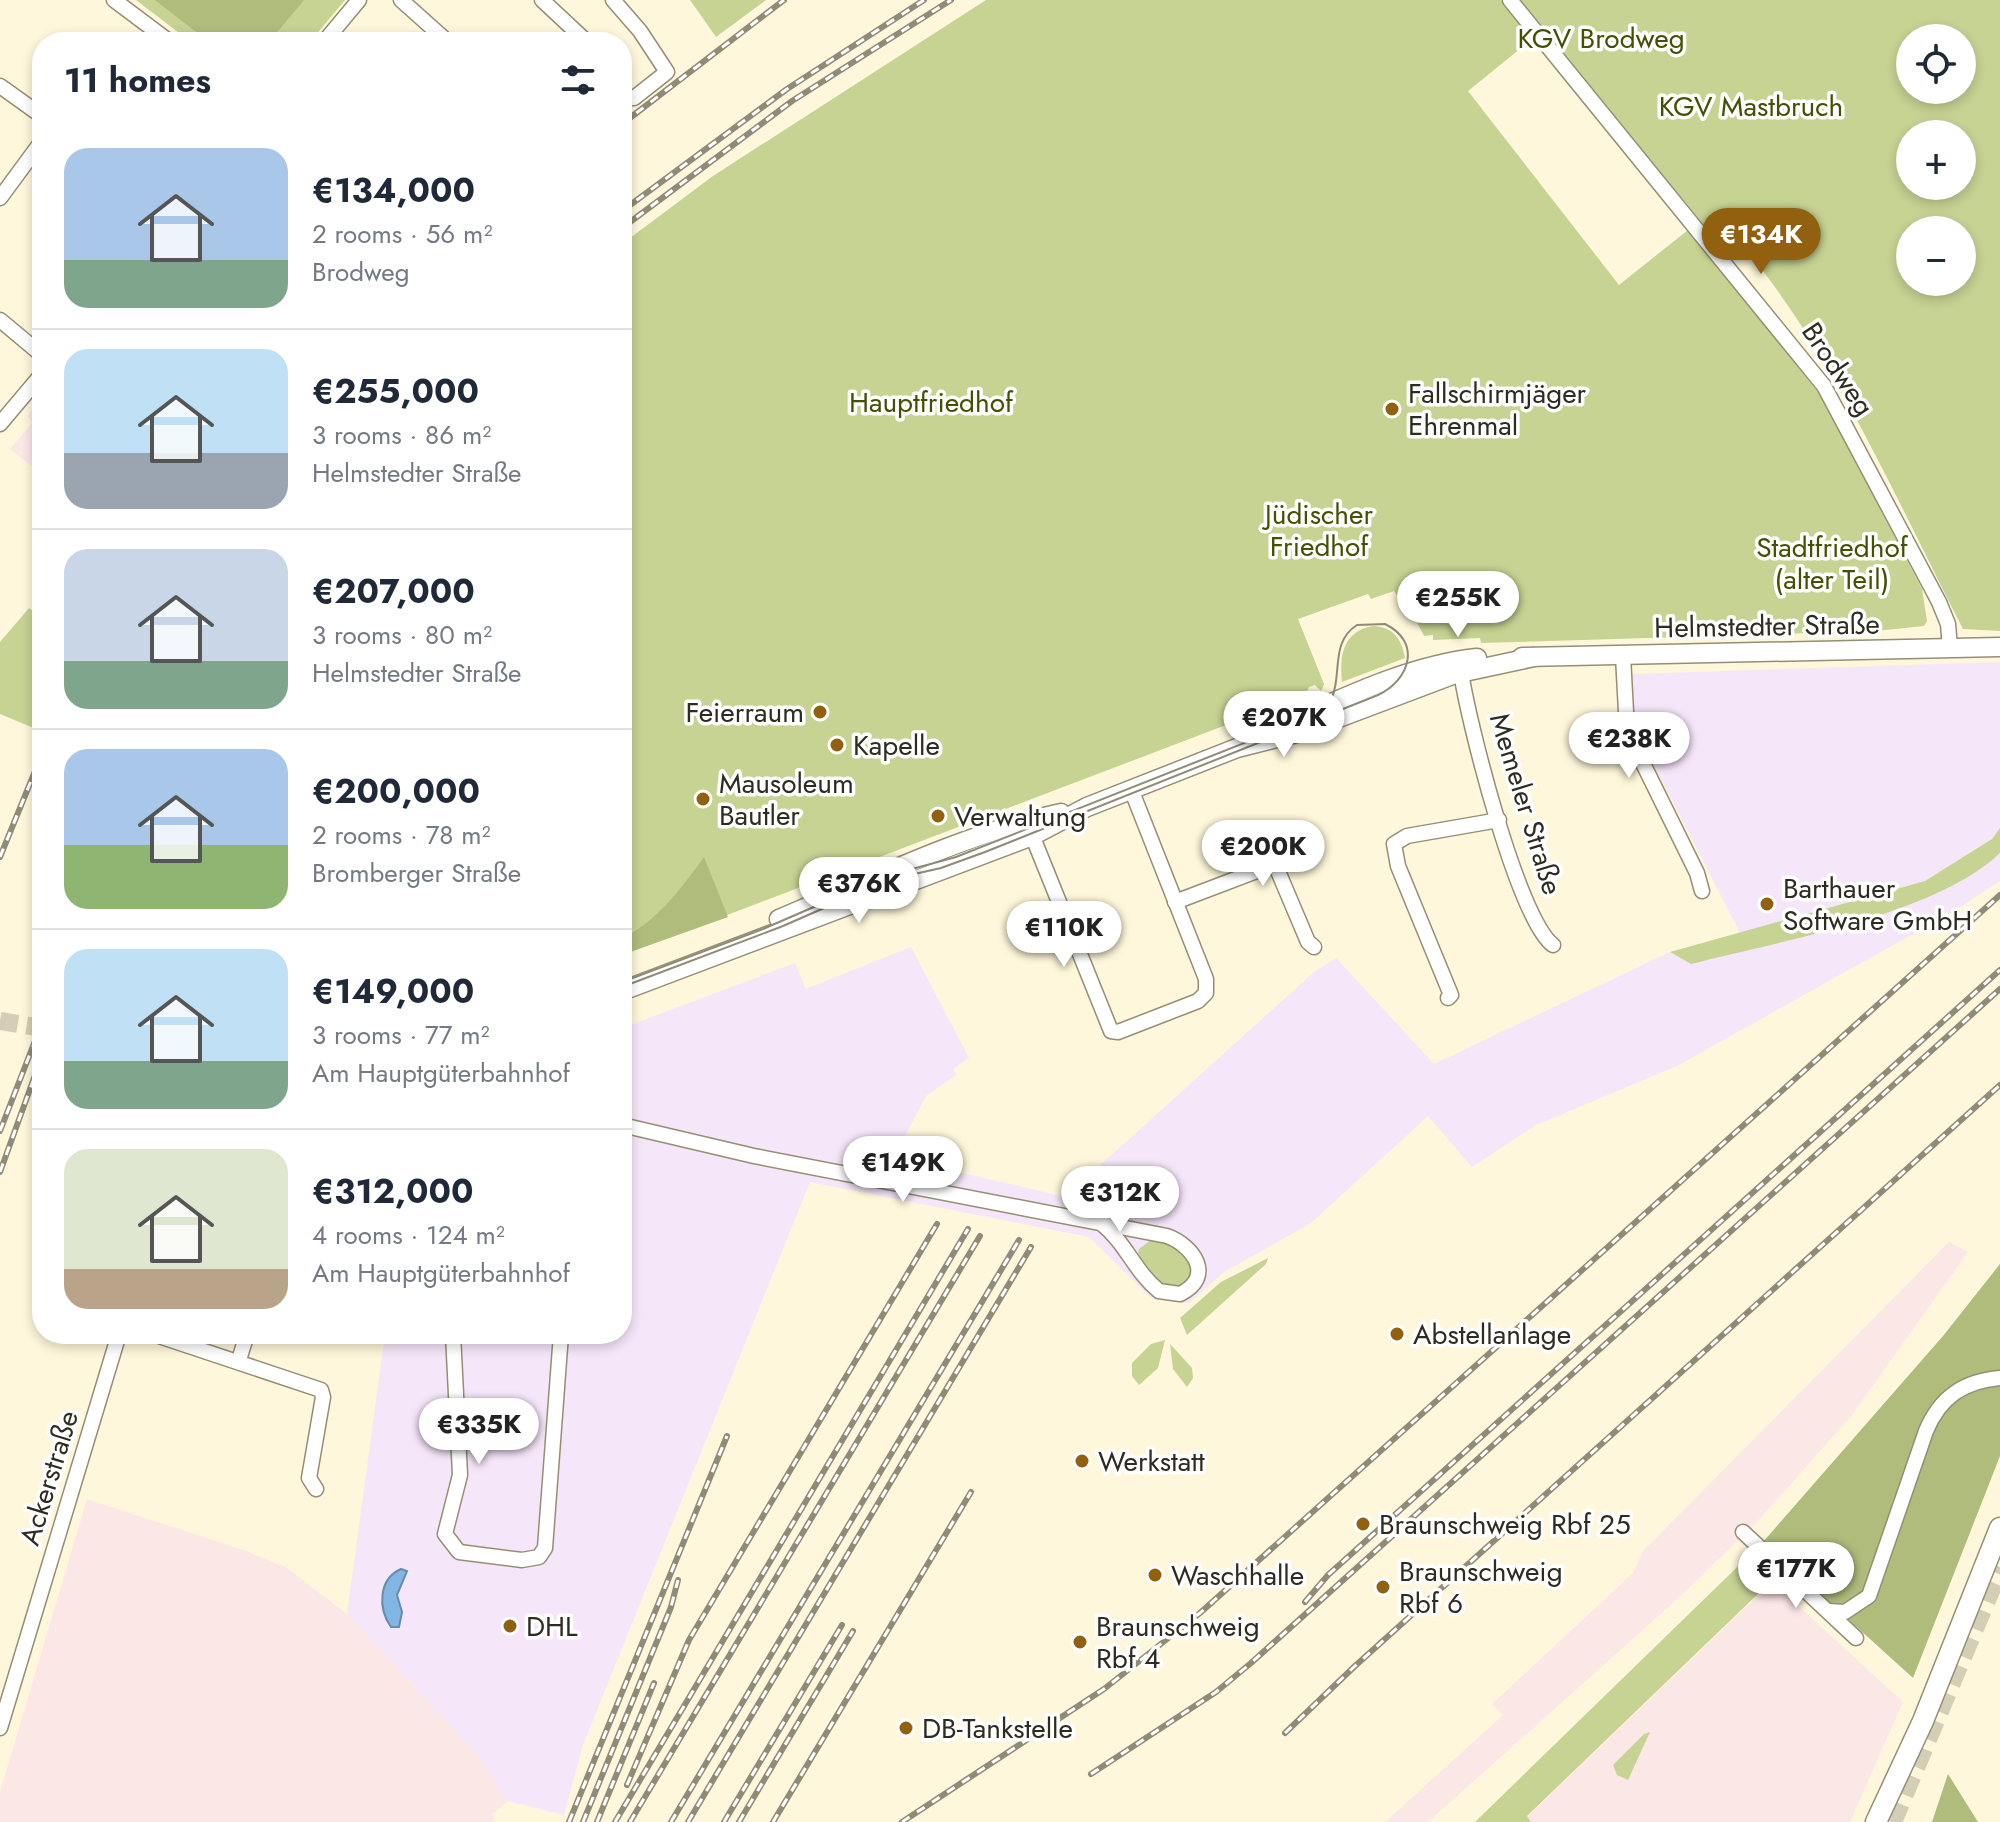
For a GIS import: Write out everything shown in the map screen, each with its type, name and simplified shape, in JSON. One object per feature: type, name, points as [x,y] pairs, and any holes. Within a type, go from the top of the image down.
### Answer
[{"type":"highway","points":[[1876,1822],[1923,1721],[2000,1528]]},
{"type":"main road","name":"Helmstedter Straße","points":[[632,976],[1087,807],[1237,748],[1336,702],[1431,667],[1460,660],[2000,647]]},
{"type":"main road","points":[[1431,667],[1458,673],[1474,663],[1504,657]]},
{"type":"main road","name":"Helmstedter Straße","points":[[1237,748],[1304,731],[1458,673],[1534,657]]},
{"type":"main road","name":"Helmstedter Straße","points":[[632,987],[777,931],[922,868]]},
{"type":"street","points":[[114,0],[157,32]]},
{"type":"street","points":[[332,32],[359,0]]},
{"type":"street","points":[[401,0],[437,32]]},
{"type":"street","points":[[542,0],[576,32]]},
{"type":"street","points":[[613,0],[648,42],[667,72],[632,97]]},
{"type":"street","name":"Brodweg","points":[[1510,0],[1824,386],[1939,602],[1948,624],[1950,648]]},
{"type":"street","points":[[0,86],[32,109]]},
{"type":"street","points":[[0,198],[32,155]]},
{"type":"street","points":[[0,320],[32,347]]},
{"type":"street","points":[[0,424],[32,386]]},
{"type":"street","points":[[1623,656],[1627,731],[1697,873],[1702,891]]},
{"type":"street","name":"Memeler Straße","points":[[1458,673],[1499,820],[1525,896],[1553,945]]},
{"type":"street","points":[[1029,828],[1106,1025],[1118,1032],[1198,1001],[1207,987],[1131,789]]},
{"type":"street","points":[[1448,998],[1451,995],[1394,856],[1394,844],[1407,836],[1499,820]]},
{"type":"street","points":[[1175,902],[1275,864],[1308,942],[1314,947]]},
{"type":"street","points":[[632,1127],[754,1156],[1157,1234],[1176,1239],[1193,1251],[1199,1265],[1194,1284],[1180,1294],[1164,1294],[1135,1266],[1122,1241],[1102,1224]]},
{"type":"street","points":[[1135,1266],[1132,1255],[1137,1242],[1157,1234]]},
{"type":"street","name":"Ackerstraße","points":[[0,1728],[116,1344]]},
{"type":"street","points":[[186,1344],[321,1390],[323,1397],[309,1478],[316,1489]]},
{"type":"street","points":[[239,1360],[244,1344]]},
{"type":"street","points":[[453,1344],[460,1475],[445,1534],[454,1549],[465,1553],[533,1560],[545,1548],[560,1344]]},
{"type":"street","points":[[1829,1611],[1845,1612],[1869,1596],[1936,1411],[1949,1396],[1966,1385],[2000,1378]]},
{"type":"street","points":[[1743,1532],[1856,1638]]},
{"type":"shaded area","points":[[32,423],[32,466],[10,449]]},
{"type":"shaded area","points":[[2000,662],[2000,828],[1992,839],[1925,881],[1740,933],[1635,728],[1632,674]]},
{"type":"shaded area","points":[[2000,853],[2000,881],[1954,911],[1677,1066],[1536,1125],[1472,1167],[1428,1116],[1311,1223],[1224,1272],[1189,1303],[1152,1299],[1089,1237],[810,1182],[583,1745],[564,1815],[508,1801],[475,1752],[347,1614],[384,1344],[632,1344],[632,1024],[795,963],[806,989],[911,947],[969,1058],[953,1069],[956,1075],[926,1096],[894,1157],[1065,1197],[1313,973],[1336,958],[1434,1064],[1670,952],[1691,964],[1870,916],[1949,888]]},
{"type":"shaded area","points":[[1949,1242],[1968,1252],[1852,1415],[1756,1523],[1674,1602],[1428,1822],[1385,1822],[1503,1715],[1492,1704],[1633,1573],[1643,1551]]},
{"type":"shaded area","points":[[87,1499],[246,1551],[287,1568],[347,1614],[475,1752],[508,1801],[493,1814],[494,1822],[0,1822],[0,1792]]},
{"type":"shaded area","points":[[1772,1582],[1903,1702],[1850,1822],[1531,1822],[1527,1817]]},
{"type":"green space","points":[[136,0],[345,0],[318,32],[178,32]]},
{"type":"green space","points":[[155,0],[304,0],[277,32],[196,32]]},
{"type":"green space","points":[[690,0],[766,0],[716,37]]},
{"type":"green space","name":"Hauptfriedhof","points":[[986,0],[1501,0],[1532,39],[1468,91],[1619,285],[1688,230],[1821,396],[1922,589],[1927,621],[1924,626],[1876,631],[1481,643],[1480,638],[1433,640],[1433,635],[1424,636],[1403,596],[1399,598],[1394,591],[1371,599],[1368,594],[1298,619],[1324,684],[1321,691],[1315,685],[1309,687],[1305,695],[632,951],[632,237],[713,176]]},
{"type":"green space","points":[[1519,0],[2000,0],[2000,631],[1963,629],[1837,384],[1778,291],[1745,248],[1732,259]]},
{"type":"green space","points":[[29,608],[32,610],[32,727],[0,714],[0,642]]},
{"type":"green space","points":[[1373,626],[1395,635],[1405,658],[1342,682],[1341,663],[1345,646],[1355,633]]},
{"type":"green space","points":[[2000,828],[2000,853],[1972,875],[1897,909],[1810,935],[1691,964],[1670,952],[1925,881],[1992,839]]},
{"type":"green space","points":[[704,857],[728,917],[632,951],[632,933],[658,913]]},
{"type":"green space","points":[[1151,1240],[1172,1244],[1193,1260],[1191,1279],[1179,1289],[1163,1288],[1137,1259],[1139,1249]]},
{"type":"green space","points":[[1268,1258],[1266,1264],[1187,1335],[1180,1318],[1221,1282]]},
{"type":"green space","points":[[2000,1264],[2000,1456],[1913,1678],[1763,1542],[1943,1336]]},
{"type":"green space","points":[[1165,1340],[1158,1368],[1139,1385],[1132,1376],[1132,1363],[1151,1344]]},
{"type":"green space","points":[[1170,1344],[1192,1368],[1193,1378],[1187,1387],[1173,1369]]},
{"type":"green space","points":[[1763,1542],[1788,1565],[1527,1816],[1531,1822],[1475,1822]]},
{"type":"green space","points":[[1650,1732],[1628,1780],[1617,1775],[1613,1765],[1644,1734]]},
{"type":"green space","points":[[1948,1774],[1978,1822],[1932,1822]]},
{"type":"water","points":[[401,1569],[407,1571],[397,1595],[402,1612],[399,1627],[391,1627],[384,1612],[382,1595],[388,1580]]},
{"type":"tunnel","points":[[0,1021],[32,1026]]},
{"type":"tunnel","points":[[1892,1822],[2000,1567]]},
{"type":"tram line","points":[[632,978],[763,929],[883,877],[956,857],[1315,715],[1333,696],[1341,646],[1347,634],[1357,625],[1385,624],[1404,641],[1407,650],[1404,671],[1398,680],[1378,695],[985,852],[941,868],[888,880],[783,926],[632,983]]},
{"type":"railway","points":[[632,116],[784,0]]},
{"type":"railway","points":[[632,204],[787,89],[924,0]]},
{"type":"railway","points":[[632,221],[792,101],[951,0]]},
{"type":"railway","points":[[0,857],[32,779]]},
{"type":"railway","points":[[902,1822],[1104,1689],[1200,1613],[2000,895]]},
{"type":"railway","points":[[1305,1602],[1328,1575],[2000,970]]},
{"type":"railway","points":[[1091,1774],[1216,1692],[1251,1663],[2000,989]]},
{"type":"railway","points":[[0,1131],[32,1049]]},
{"type":"railway","points":[[0,1172],[32,1084]]},
{"type":"railway","points":[[1285,1733],[1355,1666],[2000,1085]]},
{"type":"railway","points":[[627,1785],[689,1640],[937,1224]]},
{"type":"railway","points":[[615,1822],[968,1229]]},
{"type":"railway","points":[[630,1822],[980,1236]]},
{"type":"railway","points":[[671,1822],[1019,1240]]},
{"type":"railway","points":[[688,1822],[1031,1247]]},
{"type":"railway","points":[[569,1822],[727,1436]]},
{"type":"railway","points":[[773,1822],[971,1492]]},
{"type":"railway","points":[[583,1822],[671,1607],[678,1580]]},
{"type":"railway","points":[[724,1822],[842,1625]]},
{"type":"railway","points":[[739,1822],[853,1631]]},
{"type":"railway","points":[[597,1822],[654,1683]]},
{"type":"place","name":"Fallschirmjäger Ehrenmal","points":[[1392,409]]},
{"type":"place","name":"Feierraum","points":[[820,712]]},
{"type":"place","name":"Kapelle","points":[[837,745]]},
{"type":"place","name":"Mausoleum Bautler","points":[[703,799]]},
{"type":"place","name":"Verwaltung","points":[[938,816]]},
{"type":"place","name":"Barthauer Software GmbH","points":[[1767,904]]},
{"type":"place","name":"Abstellanlage","points":[[1397,1334]]},
{"type":"place","name":"Werkstatt","points":[[1082,1461]]},
{"type":"place","name":"Braunschweig Rbf 25","points":[[1363,1524]]},
{"type":"place","name":"Waschhalle","points":[[1155,1575]]},
{"type":"place","name":"Braunschweig Rbf 6","points":[[1383,1587]]},
{"type":"place","name":"DHL","points":[[510,1626]]},
{"type":"place","name":"Braunschweig Rbf 4","points":[[1080,1642]]},
{"type":"place","name":"DB-Tankstelle","points":[[906,1728]]},
{"type":"park label","name":"KGV Brodweg","points":[[1601,38]]},
{"type":"park label","name":"KGV Mastbruch","points":[[1751,106]]},
{"type":"park label","name":"Jüdischer Friedhof","points":[[1319,530]]},
{"type":"park label","name":"Stadtfriedhof (alter Teil)","points":[[1832,563]]}]
